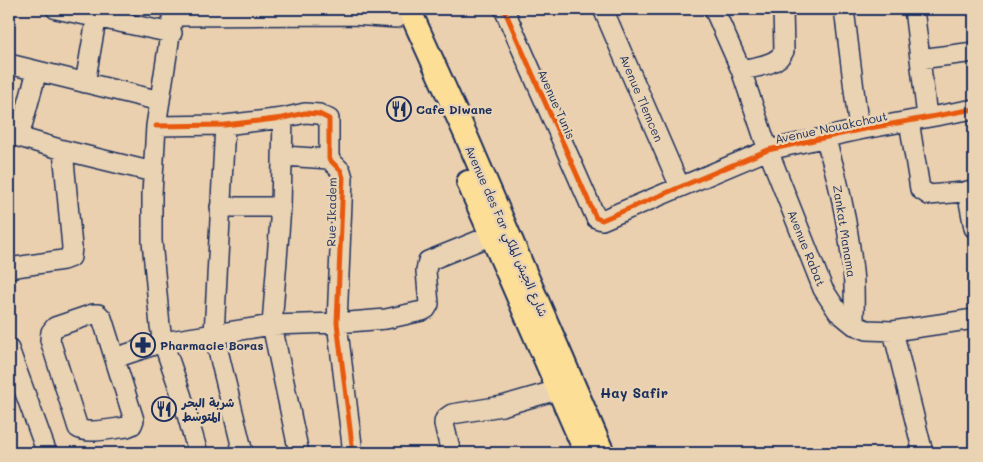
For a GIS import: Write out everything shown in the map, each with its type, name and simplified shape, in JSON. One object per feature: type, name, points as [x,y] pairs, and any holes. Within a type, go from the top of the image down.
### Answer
[{"type":"main road","name":"Avenue des Far شارع الجيش الملكي","points":[[400,12],[490,236],[586,453]]},
{"type":"main road","name":"Avenue des Far شارع الجيش الملكي","points":[[400,12],[464,133],[603,453]]},
{"type":"street","points":[[56,9],[173,19],[400,12]]},
{"type":"street","name":"Avenue Tunis","points":[[504,9],[592,208]]},
{"type":"street","name":"Avenue Tlemcen","points":[[603,9],[680,188]]},
{"type":"street","name":"Avenue Rabat","points":[[714,9],[741,70],[768,150],[827,296],[838,312],[854,325],[867,330],[893,332],[974,319]]},
{"type":"street","points":[[741,70],[772,62],[782,56],[784,51],[783,9]]},
{"type":"street","points":[[844,9],[859,130]]},
{"type":"street","points":[[914,9],[920,60],[918,119],[920,189],[929,195],[971,191],[974,228]]},
{"type":"street","points":[[85,82],[98,13]]},
{"type":"street","points":[[173,19],[156,126],[152,241],[163,342],[181,394],[198,453]]},
{"type":"street","points":[[920,60],[974,52]]},
{"type":"street","points":[[9,64],[160,101]]},
{"type":"street","points":[[37,71],[14,136],[153,172]]},
{"type":"street","name":"Avenue Nouakchout","points":[[592,208],[596,218],[602,220],[768,150],[859,130],[974,109]]},
{"type":"street","name":"Rue Ikadem","points":[[156,126],[225,125],[283,118],[306,113],[319,114],[328,119],[329,159],[341,171],[343,178],[337,323],[353,453]]},
{"type":"street","points":[[283,118],[284,156],[272,325],[299,453]]},
{"type":"street","points":[[225,125],[214,334],[243,453]]},
{"type":"street","name":"Zankat Manama","points":[[825,138],[840,196],[850,252],[853,273],[854,325]]},
{"type":"street","points":[[9,268],[63,260],[71,256],[72,247],[63,150]]},
{"type":"street","points":[[284,156],[329,159]]},
{"type":"street","points":[[220,207],[281,207]]},
{"type":"street","points":[[115,358],[163,342],[272,325],[386,319],[426,309],[429,304],[426,271],[428,260],[490,236]]},
{"type":"street","points":[[98,314],[102,318],[115,358],[134,420],[133,424],[127,427],[82,431],[78,427],[50,340],[51,332],[55,327],[65,323],[98,314]]},
{"type":"street","points":[[893,332],[922,453]]},
{"type":"street","points":[[9,349],[13,375],[47,453]]},
{"type":"street","points":[[451,453],[444,422],[452,414],[502,406],[557,390]]},
{"type":"cycle path","points":[[504,9],[596,218],[602,220],[768,150],[859,130],[974,109]]},
{"type":"cycle path","points":[[156,126],[225,125],[283,118],[305,113],[319,114],[329,119],[329,159],[341,171],[343,178],[337,323],[353,453]]},
{"type":"place","name":"Cafe Diwane","points":[[399,109]]},
{"type":"place","name":"Pharmacie Boras","points":[[143,345]]},
{"type":"place","name":"شربة البحر المتوسط","points":[[164,409]]},
{"type":"district","name":"Hay Safir","points":[[634,392]]}]
